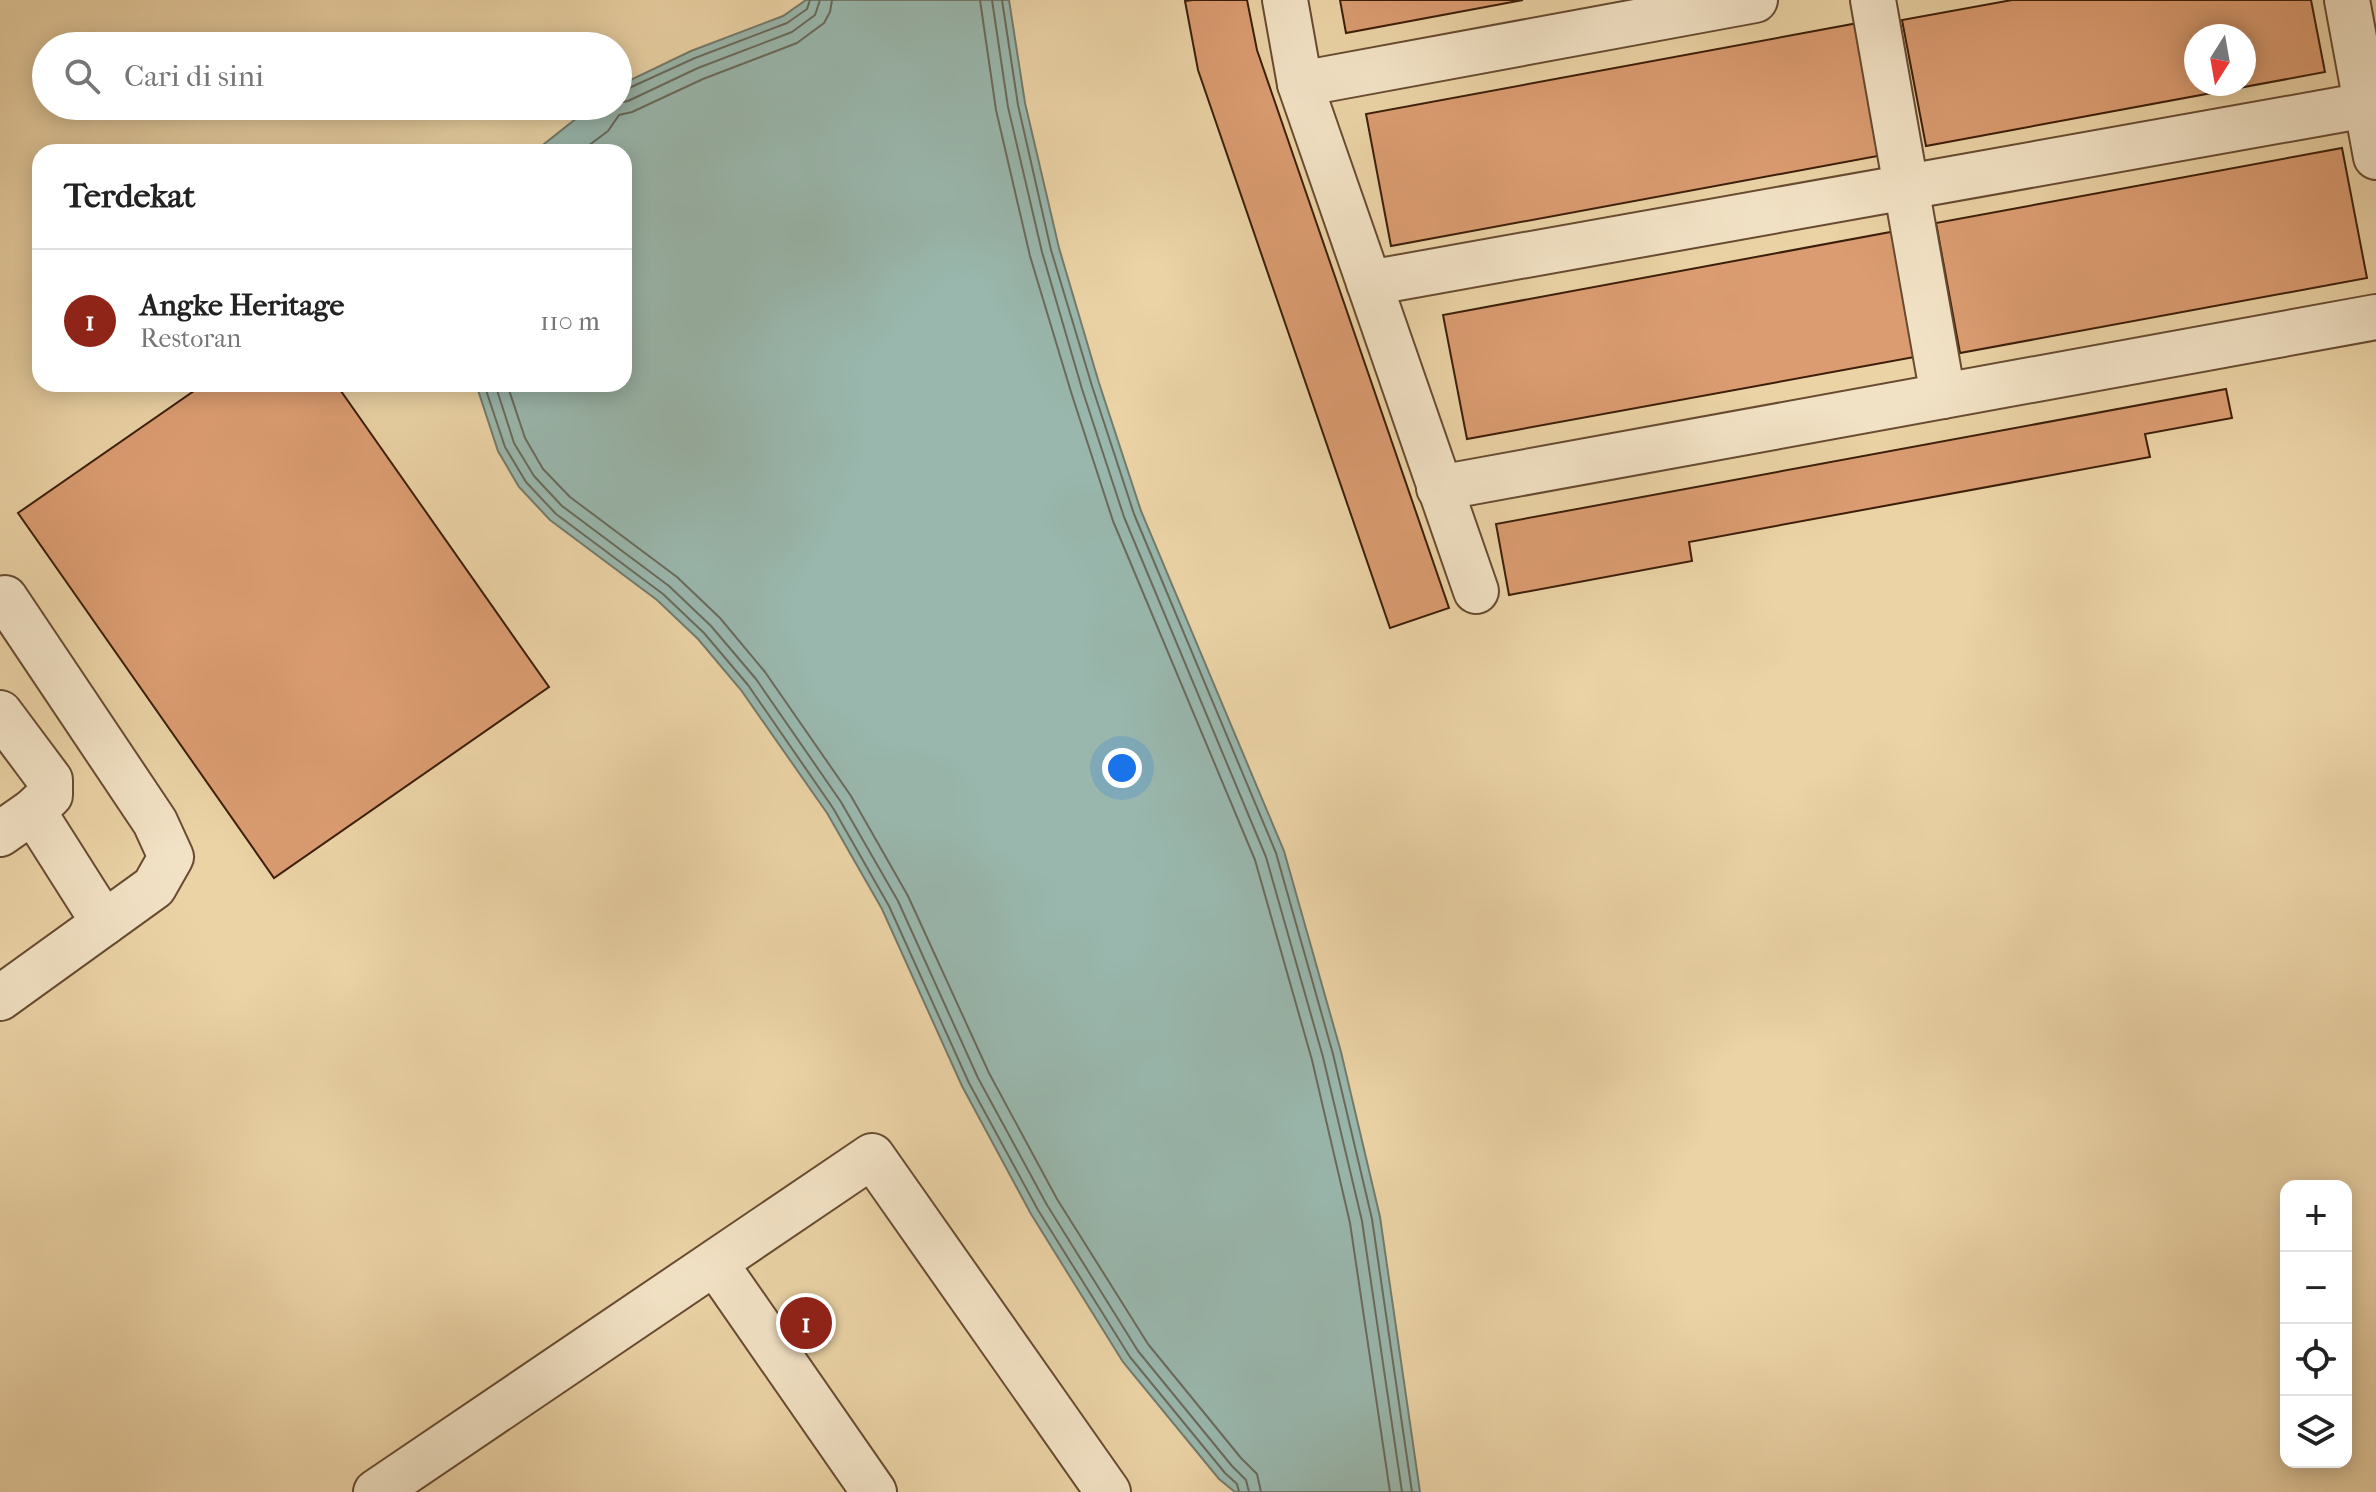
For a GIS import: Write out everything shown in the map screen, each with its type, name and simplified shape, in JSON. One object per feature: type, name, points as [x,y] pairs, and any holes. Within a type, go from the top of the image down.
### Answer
[{"type":"lane","points":[[1285,0],[1300,84],[1476,591]]},
{"type":"lane","points":[[1300,84],[1755,0]]},
{"type":"lane","points":[[1873,0],[1943,396]]},
{"type":"lane","points":[[2347,0],[2376,157]]},
{"type":"lane","points":[[1369,283],[2366,105]]},
{"type":"lane","points":[[1439,488],[2376,317]]},
{"type":"lane","points":[[0,998],[154,887],[171,857],[155,822],[5,598]]},
{"type":"lane","points":[[4,728],[50,780],[50,795],[17,822],[104,923]]},
{"type":"lane","points":[[376,1492],[872,1156],[1108,1492]]},
{"type":"lane","points":[[715,1263],[874,1492]]},
{"type":"water","points":[[806,0],[1009,0],[1025,103],[1059,248],[1099,383],[1141,511],[1284,851],[1341,1052],[1380,1217],[1420,1492],[1235,1492],[1219,1479],[1123,1362],[1031,1214],[962,1086],[882,909],[827,813],[741,690],[698,639],[657,600],[550,520],[519,487],[498,451],[479,392],[632,392],[632,144],[544,144],[574,120],[632,120],[632,79],[691,51],[783,16]]},
{"type":"building","points":[[1247,0],[1257,50],[1449,608],[1390,628],[1198,70],[1185,1]]},
{"type":"building","points":[[1340,0],[1523,0],[1346,33]]},
{"type":"building","points":[[2012,0],[2311,0],[2325,72],[2256,85],[2256,24],[2184,24],[2184,96],[2196,96],[1926,146],[1902,20]]},
{"type":"building","points":[[1858,23],[1883,155],[1391,246],[1366,114]]},
{"type":"building","points":[[2342,148],[2367,278],[1960,353],[1936,223]]},
{"type":"building","points":[[1896,231],[1920,356],[1467,439],[1443,315]]},
{"type":"building","points":[[2226,389],[2232,418],[2145,434],[2150,457],[1689,542],[1692,561],[1509,595],[1496,524]]},
{"type":"building","points":[[192,392],[342,392],[549,687],[274,878],[18,513]]},
{"type":"place","name":"Angke Heritage","points":[[806,1323]]}]
